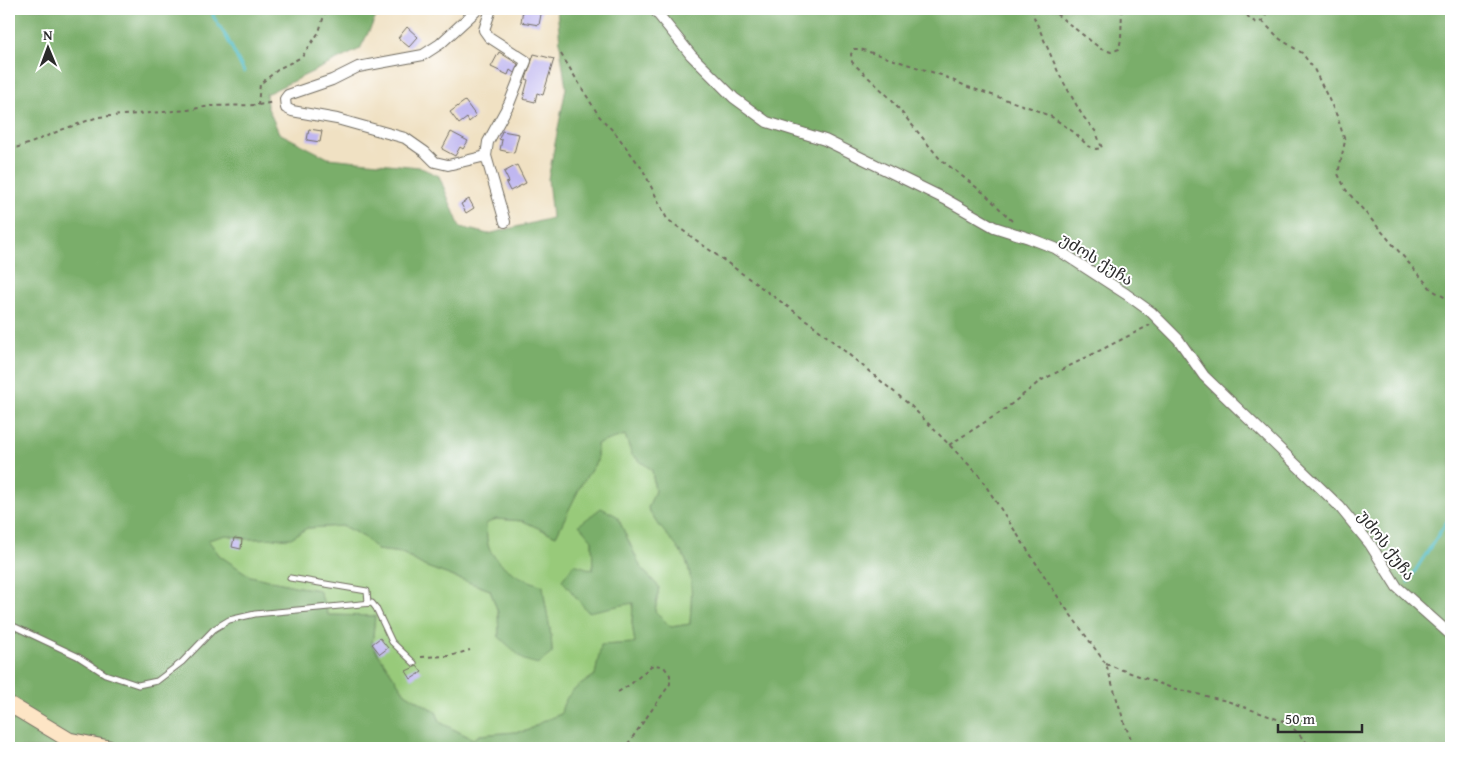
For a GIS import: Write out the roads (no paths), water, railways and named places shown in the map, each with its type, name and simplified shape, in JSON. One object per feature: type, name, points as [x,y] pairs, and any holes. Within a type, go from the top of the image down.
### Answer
[{"type":"main road","points":[[9,704],[69,740],[109,748]]},
{"type":"street","points":[[478,9],[440,44],[423,55],[358,67],[332,80],[288,95],[285,99],[286,108],[292,111],[337,119],[405,138],[425,152],[435,162],[448,165],[486,156]]},
{"type":"street","points":[[491,9],[484,30],[489,37],[526,61],[509,104],[488,142],[486,156],[505,222]]},
{"type":"street","name":"უძოს ქუჩა","points":[[654,9],[691,55],[728,92],[767,122],[825,140],[944,199],[994,227],[1055,248],[1126,294],[1159,320],[1178,339],[1204,376],[1339,506],[1370,544],[1397,587],[1451,636]]},
{"type":"lane","points":[[290,578],[367,591],[368,603]]},
{"type":"lane","points":[[9,624],[77,656],[105,674],[138,685],[157,681],[182,662],[214,630],[229,620],[255,614],[368,603],[374,605],[392,642],[414,663]]},
{"type":"waterway","points":[[214,9],[213,16],[227,38],[244,72]]},
{"type":"waterway","points":[[1408,582],[1451,515]]}]
